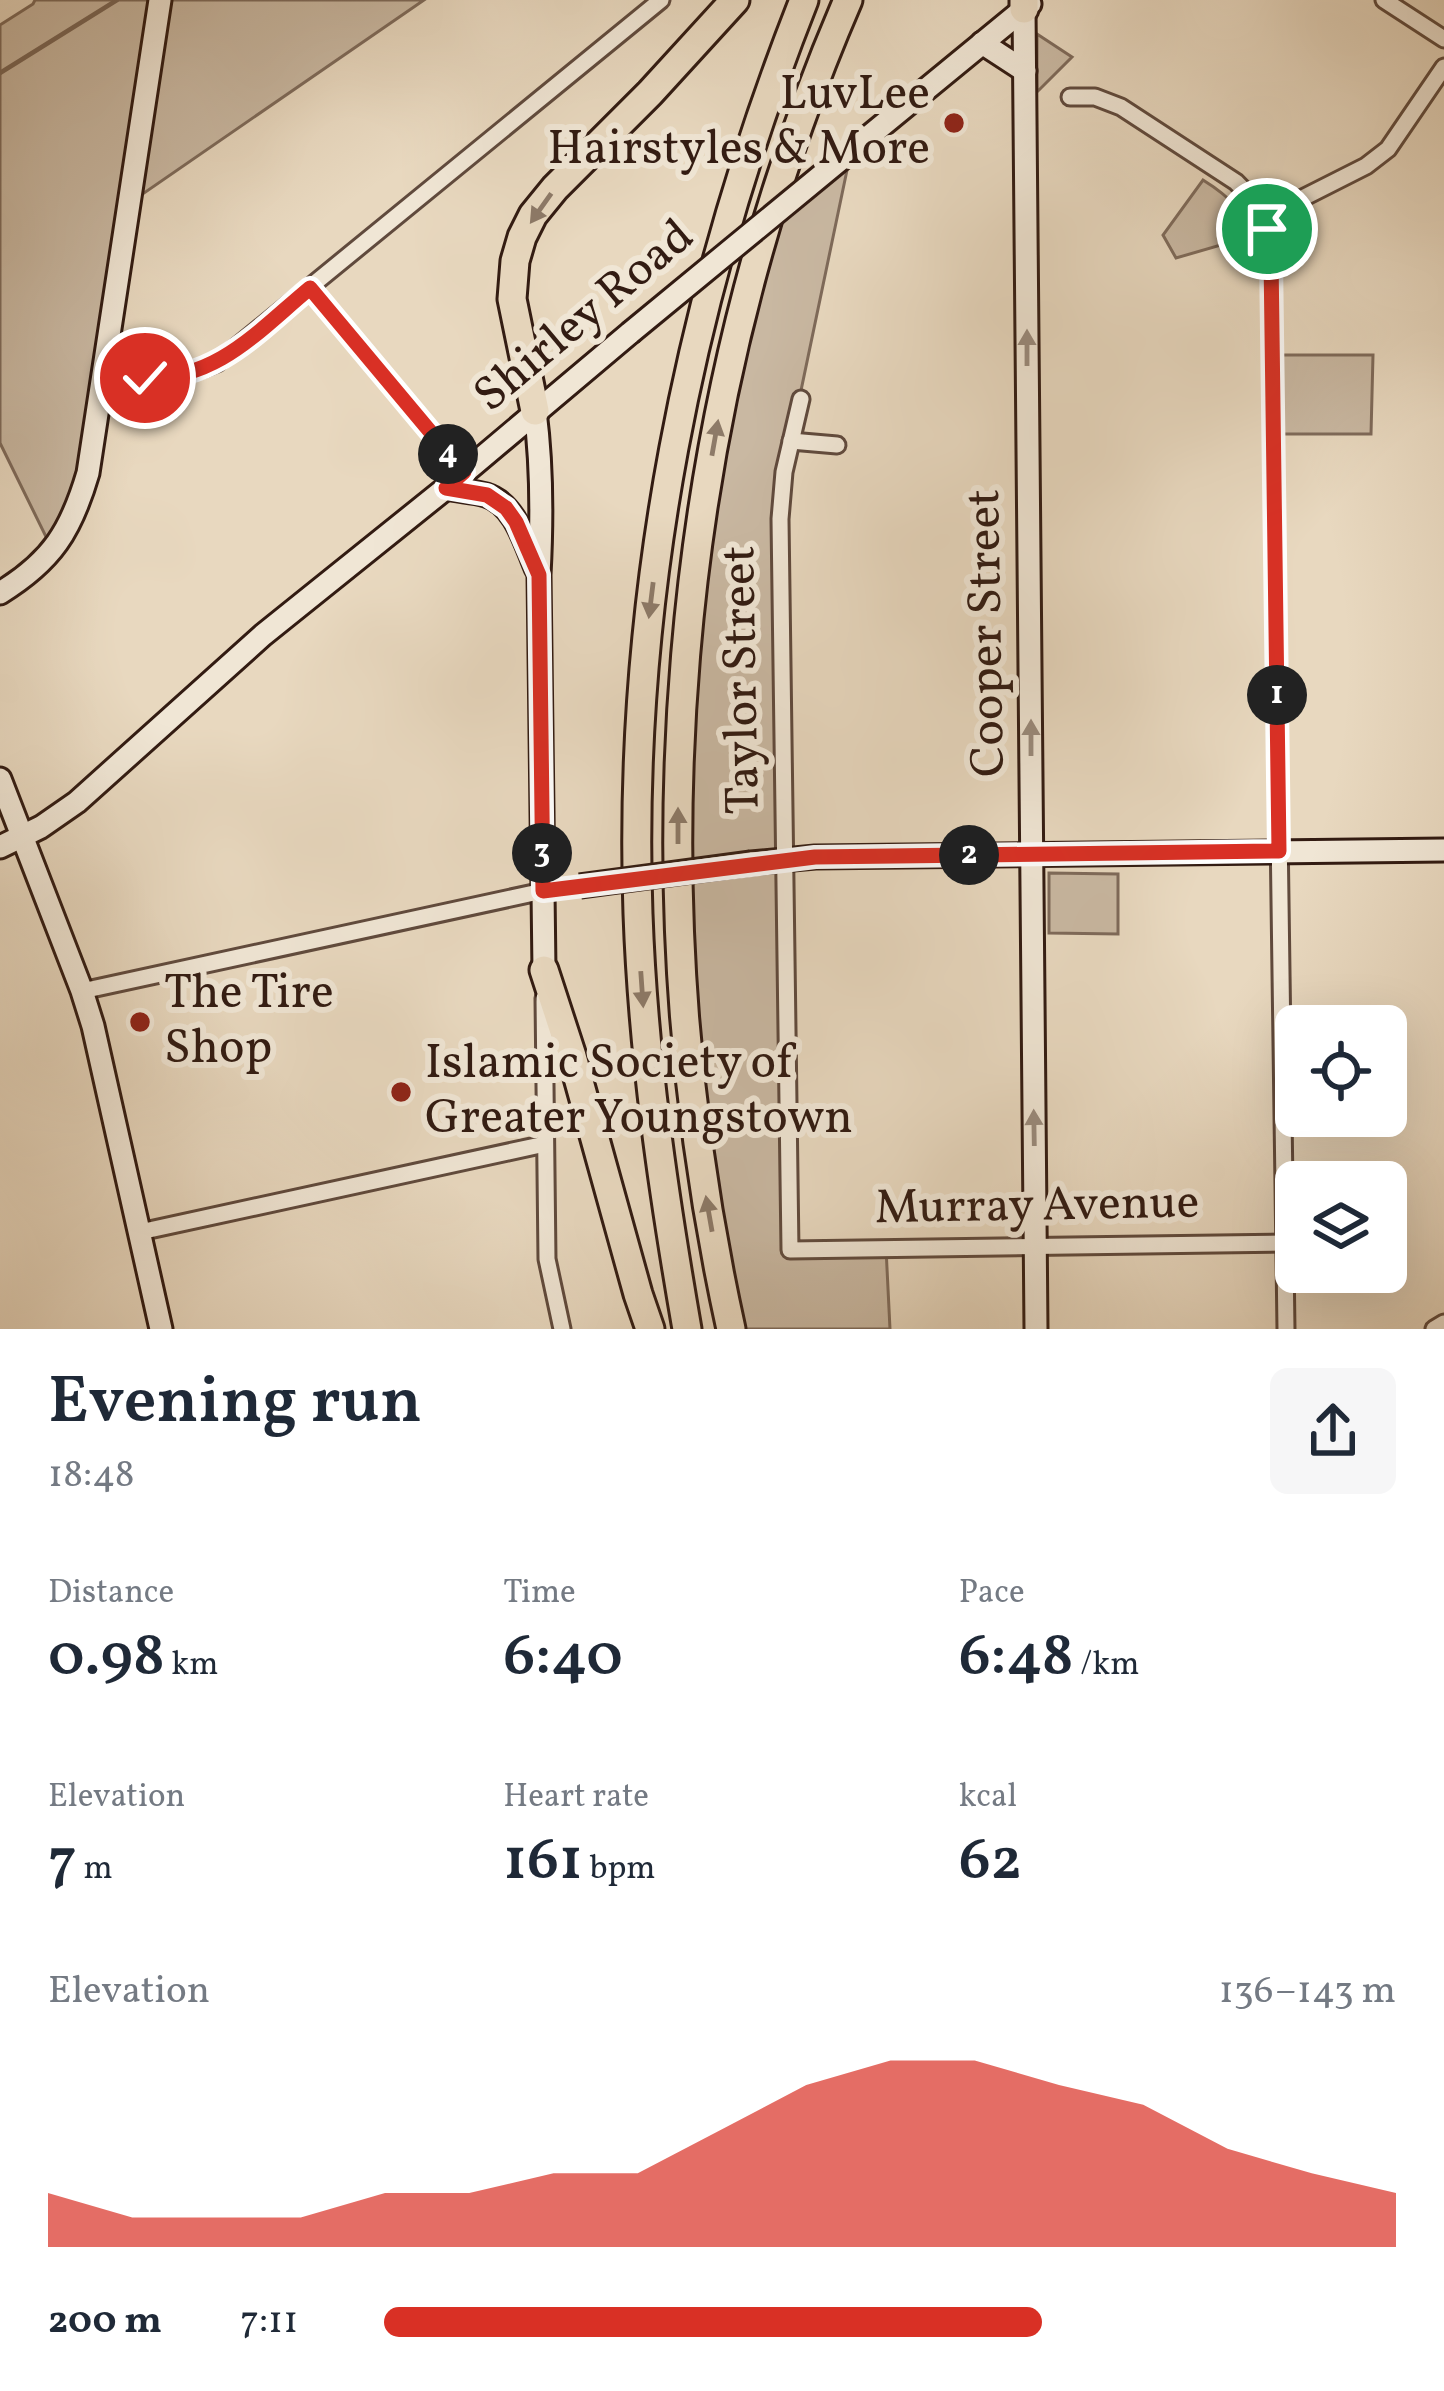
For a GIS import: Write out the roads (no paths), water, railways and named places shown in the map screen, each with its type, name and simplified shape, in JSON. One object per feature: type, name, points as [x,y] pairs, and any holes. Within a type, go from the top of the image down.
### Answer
[{"type":"highway","points":[[536,411],[512,299],[522,237],[555,188],[735,0]]},
{"type":"highway","points":[[687,1329],[656,1137],[640,971],[637,834],[646,642],[664,498],[703,309],[740,178],[804,0]]},
{"type":"highway","points":[[731,1329],[697,1141],[681,978],[677,797],[686,644],[722,396],[755,260],[789,152],[848,0]]},
{"type":"highway","points":[[544,970],[650,1329]]},
{"type":"street","points":[[0,593],[41,565],[65,533],[88,473],[160,0]]},
{"type":"street","points":[[104,373],[165,379],[197,372],[233,352],[661,0]]},
{"type":"street","points":[[1384,0],[1444,39]]},
{"type":"street","name":"Shirley Road","points":[[0,848],[77,802],[262,635],[446,488],[1028,3]]},
{"type":"street","name":"Cooper Street","points":[[1028,3],[1036,1329]]},
{"type":"street","points":[[982,44],[1025,71]]},
{"type":"street","points":[[1264,217],[1366,166],[1388,149],[1444,67]]},
{"type":"street","points":[[1070,98],[1095,97],[1121,107],[1236,182],[1264,217],[1271,258],[1284,1161]]},
{"type":"street","points":[[310,288],[464,472]]},
{"type":"street","name":"Taylor Street","points":[[790,1250],[780,519],[784,472],[801,399]]},
{"type":"street","points":[[536,411],[542,530],[547,1259],[562,1329]]},
{"type":"street","points":[[790,441],[837,445]]},
{"type":"street","points":[[446,488],[487,495],[506,508],[539,575]]},
{"type":"street","points":[[0,779],[82,991],[102,1059],[161,1329]]},
{"type":"street","points":[[82,991],[543,891],[751,863],[1032,854],[1444,850]]},
{"type":"street","points":[[140,1232],[545,1144]]},
{"type":"street","name":"Murray Avenue","points":[[790,1250],[1275,1243]]},
{"type":"street","points":[[1286,1293],[1286,1329]]},
{"type":"street","points":[[1434,1329],[1444,1323]]},
{"type":"waterway","points":[[0,73],[117,0]]},
{"type":"place","name":"LuvLee Hairstyles & More","points":[[954,123]]},
{"type":"place","name":"The Tire Shop","points":[[140,1022]]},
{"type":"place","name":"Islamic Society of Greater Youngstown","points":[[401,1092]]}]
